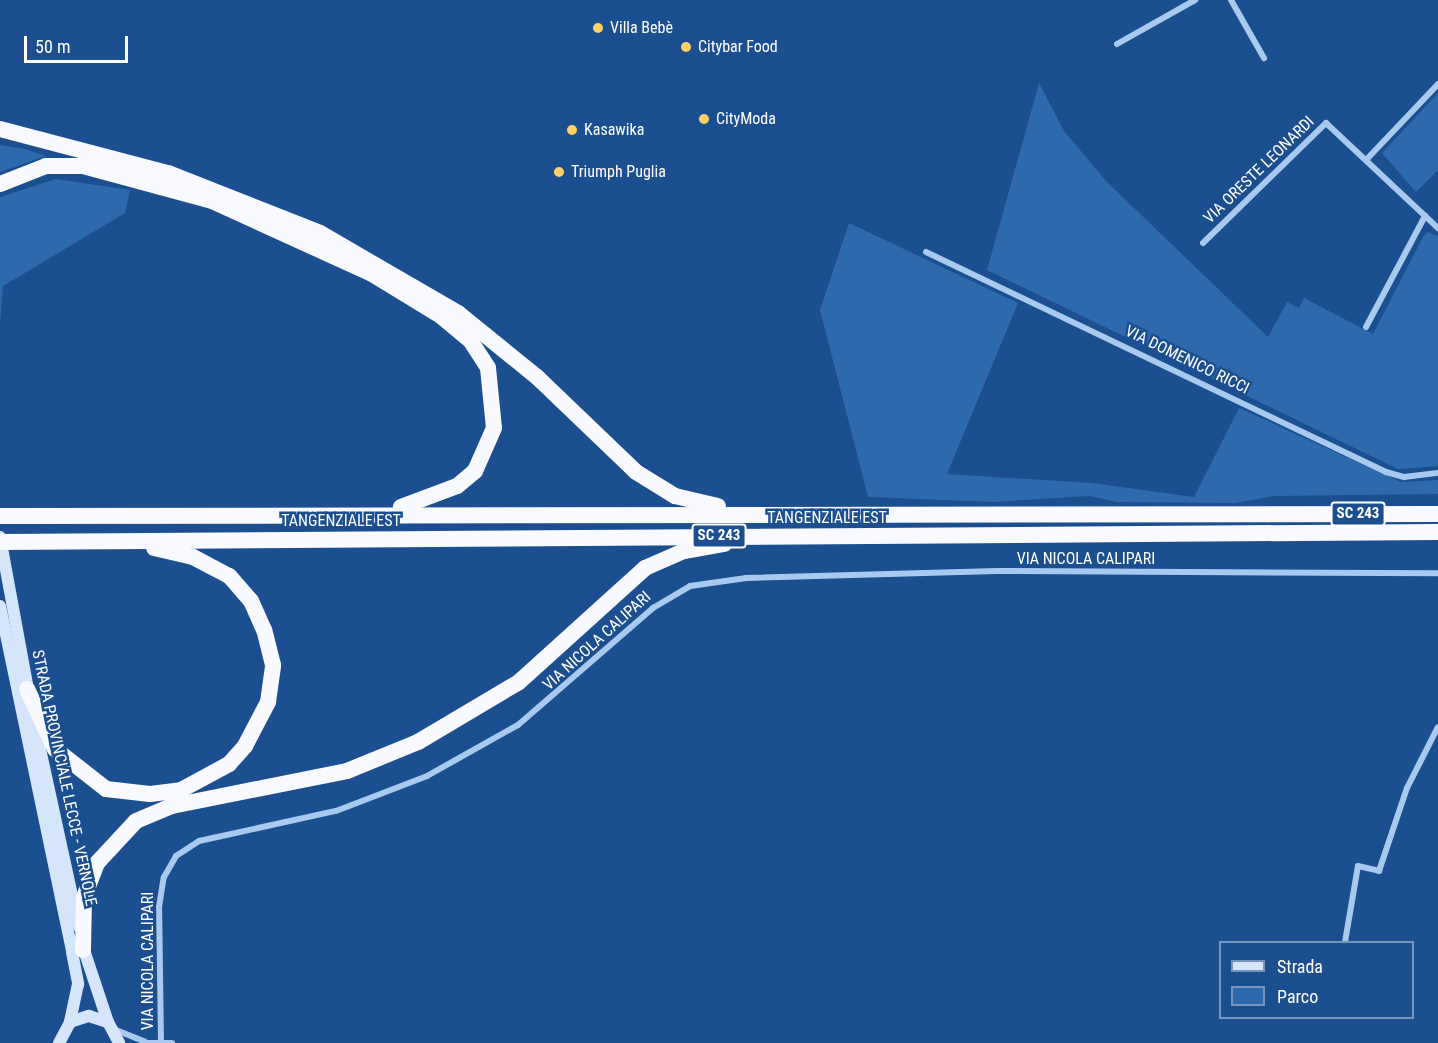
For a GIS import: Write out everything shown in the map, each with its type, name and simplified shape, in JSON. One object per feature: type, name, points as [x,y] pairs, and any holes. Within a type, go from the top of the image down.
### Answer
[{"type":"highway","points":[[0,129],[168,173],[251,203],[402,277],[497,344],[636,472],[675,496],[710,506],[849,508],[861,515]]},
{"type":"highway","points":[[0,184],[46,166],[83,166],[212,201],[372,274],[470,340],[488,368],[495,397],[494,428],[475,471],[420,504],[344,508],[323,514]]},
{"type":"highway","points":[[1278,514],[1298,507],[1438,501]]},
{"type":"highway","name":"TANGENZIALE EST","points":[[0,516],[1438,514]]},
{"type":"highway","name":"TANGENZIALE EST","points":[[0,543],[1438,532]]},
{"type":"highway","points":[[84,950],[84,897],[97,863],[120,834],[154,812],[295,785],[418,742],[519,682],[661,560],[728,544],[847,541],[868,535]]},
{"type":"highway","points":[[0,548],[155,548],[193,557],[229,576],[251,601],[273,665],[262,724],[229,764],[181,790],[150,795],[106,789],[80,773],[56,749],[27,689]]},
{"type":"main road","name":"STRADA PROVINCIALE LECCE - VERNOLE","points":[[0,537],[27,689],[84,950],[111,1026],[120,1043]]},
{"type":"main road","name":"STRADA PROVINCIALE LECCE - VERNOLE","points":[[0,606],[78,984],[70,1022],[59,1043]]},
{"type":"main road","points":[[70,1022],[89,1016],[111,1026]]},
{"type":"street","points":[[1117,44],[1195,0]]},
{"type":"street","points":[[1231,0],[1264,58]]},
{"type":"street","points":[[1366,160],[1438,84]]},
{"type":"street","name":"VIA ORESTE LEONARDI","points":[[1203,243],[1326,123],[1438,228]]},
{"type":"street","points":[[1366,327],[1425,216]]},
{"type":"street","name":"VIA DOMENICO RICCI","points":[[926,252],[1386,472],[1404,477],[1438,473]]},
{"type":"street","name":"VIA NICOLA CALIPARI","points":[[161,1042],[159,907],[164,877],[176,856],[199,841],[336,811],[436,771],[518,725],[653,608],[690,586],[747,578],[997,571],[1438,573]]},
{"type":"street","points":[[1345,941],[1358,866],[1379,871],[1407,788],[1438,727]]},
{"type":"street","points":[[111,1026],[144,1042],[172,1043]]},
{"type":"green space","points":[[1039,83],[1064,131],[1106,181],[1268,337],[1287,302],[1299,308],[1304,298],[1373,334],[1423,237],[1427,232],[1438,236],[1438,466],[1398,469],[987,270]]},
{"type":"green space","points":[[1438,93],[1438,170],[1416,192],[1382,153]]},
{"type":"green space","points":[[0,145],[25,149],[46,156],[0,172]]},
{"type":"green space","points":[[56,179],[130,190],[125,213],[3,286],[0,324],[0,197]]},
{"type":"green space","points":[[849,223],[1018,303],[947,474],[1092,483],[1194,497],[1239,408],[1401,482],[1438,480],[1438,494],[1274,496],[1235,503],[1117,502],[1089,496],[994,502],[868,497],[820,310]]},
{"type":"place","name":"Villa Bebè","points":[[598,28]]},
{"type":"place","name":"Citybar Food","points":[[686,47]]},
{"type":"place","name":"CityModa","points":[[704,119]]},
{"type":"place","name":"Kasawika","points":[[572,130]]},
{"type":"place","name":"Triumph Puglia","points":[[559,172]]}]
